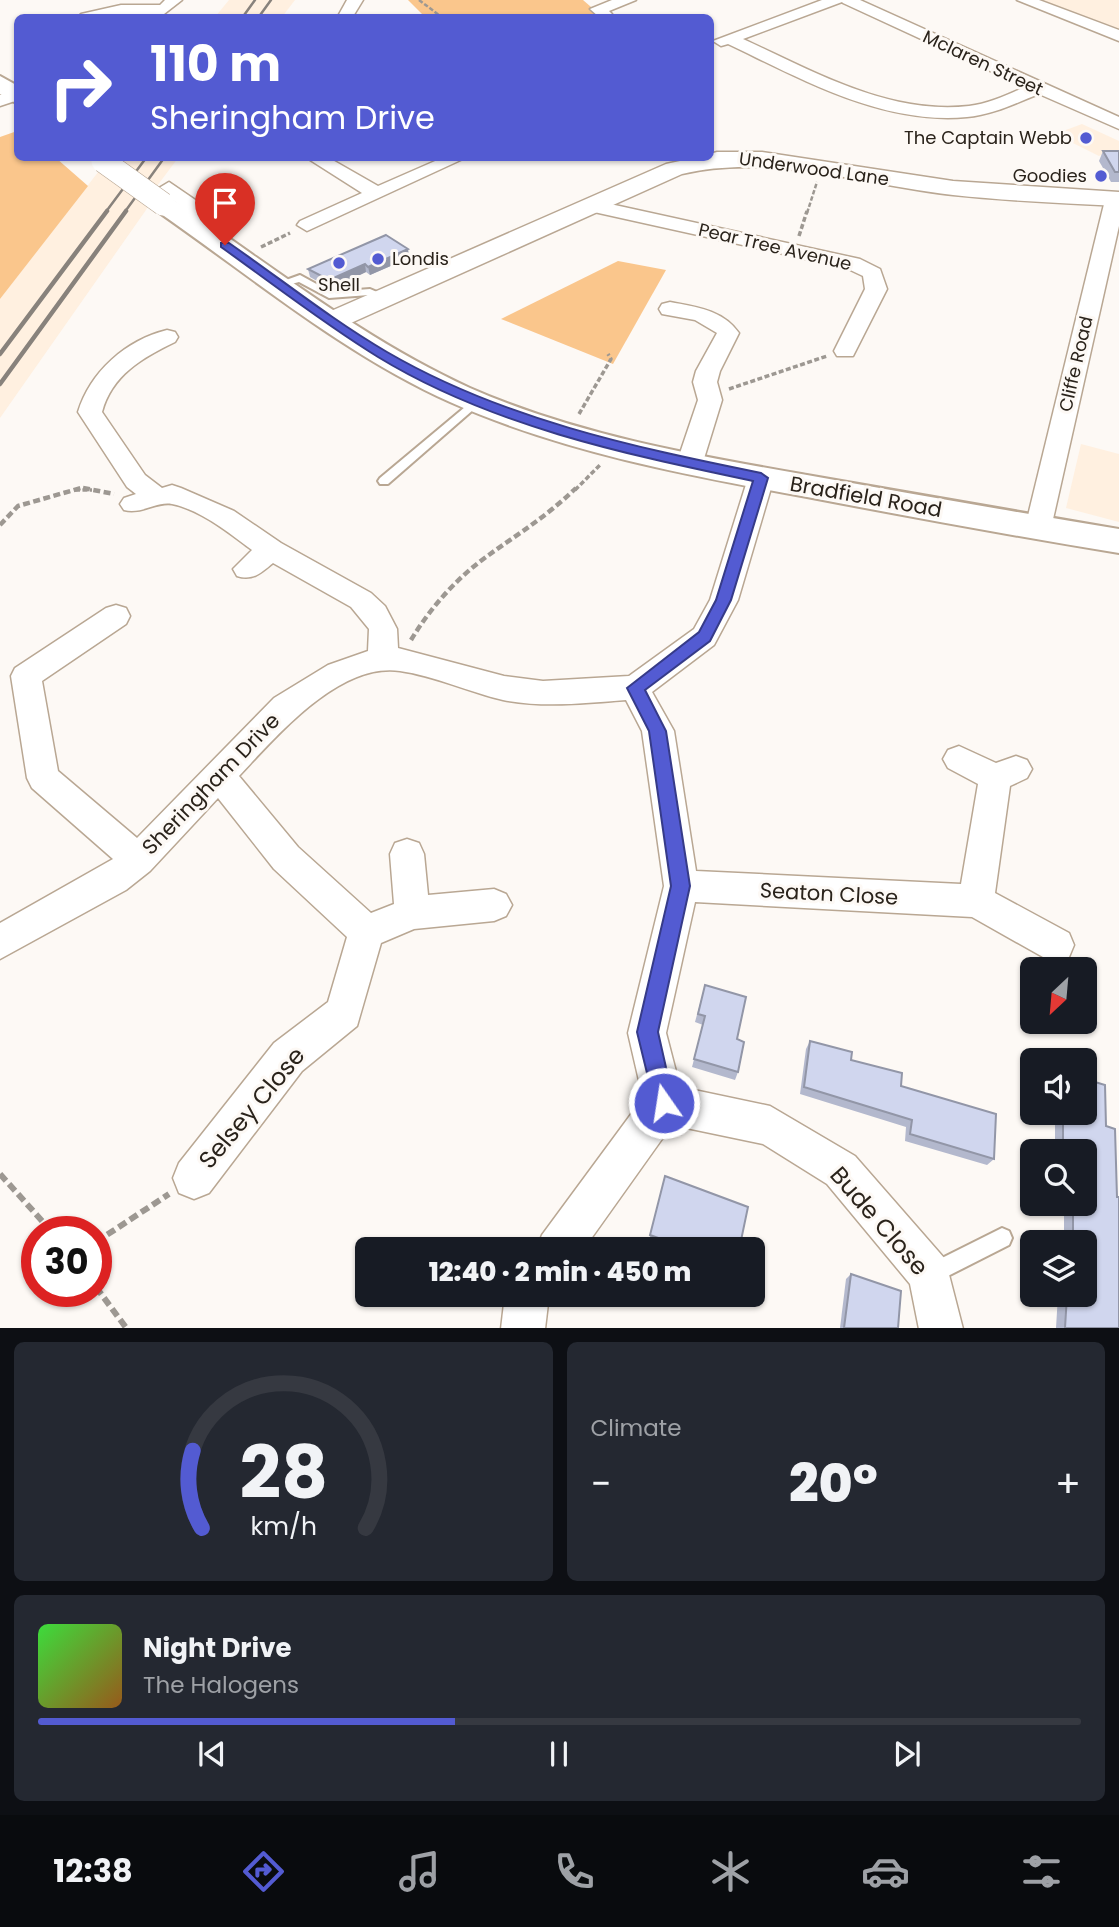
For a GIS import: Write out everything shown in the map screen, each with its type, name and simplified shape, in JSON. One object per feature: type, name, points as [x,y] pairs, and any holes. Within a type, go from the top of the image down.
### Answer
[{"type":"main road","name":"Bradfield Road","points":[[105,161],[166,196],[209,234],[382,354],[477,401],[615,447],[689,465],[1119,541]]},
{"type":"street","points":[[597,9],[628,0]]},
{"type":"street","points":[[714,44],[836,0]]},
{"type":"street","name":"Mclaren Street","points":[[848,0],[1119,124]]},
{"type":"street","points":[[1024,0],[1119,36]]},
{"type":"street","points":[[108,14],[167,8]]},
{"type":"street","points":[[729,38],[851,93],[906,109],[967,111],[994,106],[1038,88]]},
{"type":"street","name":"Underwood Lane","points":[[714,153],[953,188],[1117,199]]},
{"type":"street","points":[[321,161],[376,193]]},
{"type":"street","points":[[307,225],[449,161]]},
{"type":"street","name":"Underwood Lane","points":[[332,321],[694,161]]},
{"type":"street","name":"Cliffe Road","points":[[1038,528],[1112,241],[1117,199]]},
{"type":"street","name":"Pear Tree Avenue","points":[[592,206],[853,263],[873,272],[876,289],[845,351]]},
{"type":"street","points":[[682,307],[713,320],[728,333],[705,382],[710,400],[689,465]]},
{"type":"street","points":[[167,337],[142,348],[114,370],[93,397],[90,412],[145,500],[172,494],[225,517],[271,550],[361,600],[375,614],[383,629],[391,659],[504,688],[542,693],[635,688],[705,636],[724,600],[761,478]]},
{"type":"street","points":[[247,569],[271,550]]},
{"type":"street","points":[[116,616],[14,679],[43,778],[138,860]]},
{"type":"street","name":"Sheringham Drive","points":[[0,942],[114,880],[138,860],[285,706],[333,678],[391,659]]},
{"type":"street","points":[[566,1237],[664,1103],[648,1032],[681,886],[658,731],[635,688]]},
{"type":"street","points":[[960,759],[1005,773],[976,901]]},
{"type":"street","points":[[219,775],[286,858],[366,932],[412,913],[494,905]]},
{"type":"street","points":[[407,854],[412,913]]},
{"type":"street","name":"Seaton Close","points":[[681,886],[976,901],[1056,945]]},
{"type":"street","name":"Selsey Close","points":[[194,1178],[288,1057],[344,1013],[366,932]]},
{"type":"street","name":"Bude Close","points":[[664,1103],[770,1126],[841,1170],[930,1274],[941,1328]]},
{"type":"street","points":[[523,1328],[526,1307]]},
{"type":"lane","points":[[281,284],[300,278],[330,295],[370,292],[386,298]]},
{"type":"lane","points":[[384,481],[477,401]]},
{"type":"lane","points":[[930,1274],[1002,1238]]},
{"type":"path","points":[[419,0],[435,14]]},
{"type":"path","points":[[793,250],[808,215],[821,168]]},
{"type":"path","points":[[241,256],[307,225]]},
{"type":"path","points":[[724,390],[845,351]]},
{"type":"path","points":[[566,432],[611,359],[608,354]]},
{"type":"path","points":[[391,659],[429,611],[480,561],[547,517],[591,475],[615,447]]},
{"type":"path","points":[[0,525],[18,506],[82,488],[145,500]]},
{"type":"path","points":[[0,1174],[38,1216]]},
{"type":"path","points":[[112,1232],[194,1178]]},
{"type":"path","points":[[111,1307],[127,1328]]},
{"type":"shaded area","points":[[229,0],[295,0],[284,14],[217,14]]},
{"type":"shaded area","points":[[408,0],[583,0],[598,13],[596,14],[422,14]]},
{"type":"shaded area","points":[[1038,0],[1119,0],[1119,31]]},
{"type":"shaded area","name":"The Captain Webb","points":[[1082,124],[1119,141],[1119,153],[1109,152],[1099,156],[1055,134]]},
{"type":"shaded area","points":[[14,132],[14,161],[59,161],[88,186],[0,299],[0,137]]},
{"type":"shaded area","points":[[107,161],[176,161],[157,186],[146,210],[0,418],[0,299]]},
{"type":"shaded area","points":[[618,261],[666,270],[613,364],[501,319]]},
{"type":"shaded area","points":[[1081,444],[1119,454],[1119,522],[1066,508]]},
{"type":"building","points":[[1103,151],[1119,151],[1119,172],[1115,172]]},
{"type":"building","points":[[386,235],[408,249],[368,267],[365,264],[329,280],[308,269]]},
{"type":"building","points":[[705,985],[746,997],[737,1039],[744,1042],[738,1072],[694,1059],[705,1016],[698,1014]]},
{"type":"building","points":[[810,1041],[852,1052],[851,1060],[902,1073],[901,1086],[996,1114],[994,1159],[910,1134],[912,1120],[804,1087]]},
{"type":"building","points":[[1097,1083],[1105,1085],[1106,1126],[1115,1129],[1119,1197],[1119,1328],[1065,1328],[1066,1307],[1097,1307],[1097,1230],[1073,1230],[1073,1216],[1097,1216],[1097,1139],[1063,1139],[1063,1125],[1097,1125]]},
{"type":"building","points":[[665,1176],[748,1207],[742,1237],[650,1235]]},
{"type":"building","points":[[851,1274],[901,1291],[898,1328],[844,1328]]},
{"type":"railway","points":[[245,14],[255,0]]},
{"type":"railway","points":[[261,14],[271,0]]},
{"type":"railway","points":[[105,213],[144,161]]},
{"type":"railway","points":[[124,213],[162,161]]},
{"type":"railway","points":[[0,354],[107,211]]},
{"type":"railway","points":[[0,384],[126,211]]},
{"type":"place","name":"The Captain Webb","points":[[1086,138]]},
{"type":"place","name":"Goodies","points":[[1101,176]]},
{"type":"place","name":"Londis","points":[[378,259]]},
{"type":"place","name":"Shell","points":[[339,263]]},
{"type":"route","points":[[225,245],[382,354],[460,395],[615,447],[689,465],[761,478],[724,600],[705,636],[635,688],[658,731],[681,886],[648,1032],[664,1103]]}]
